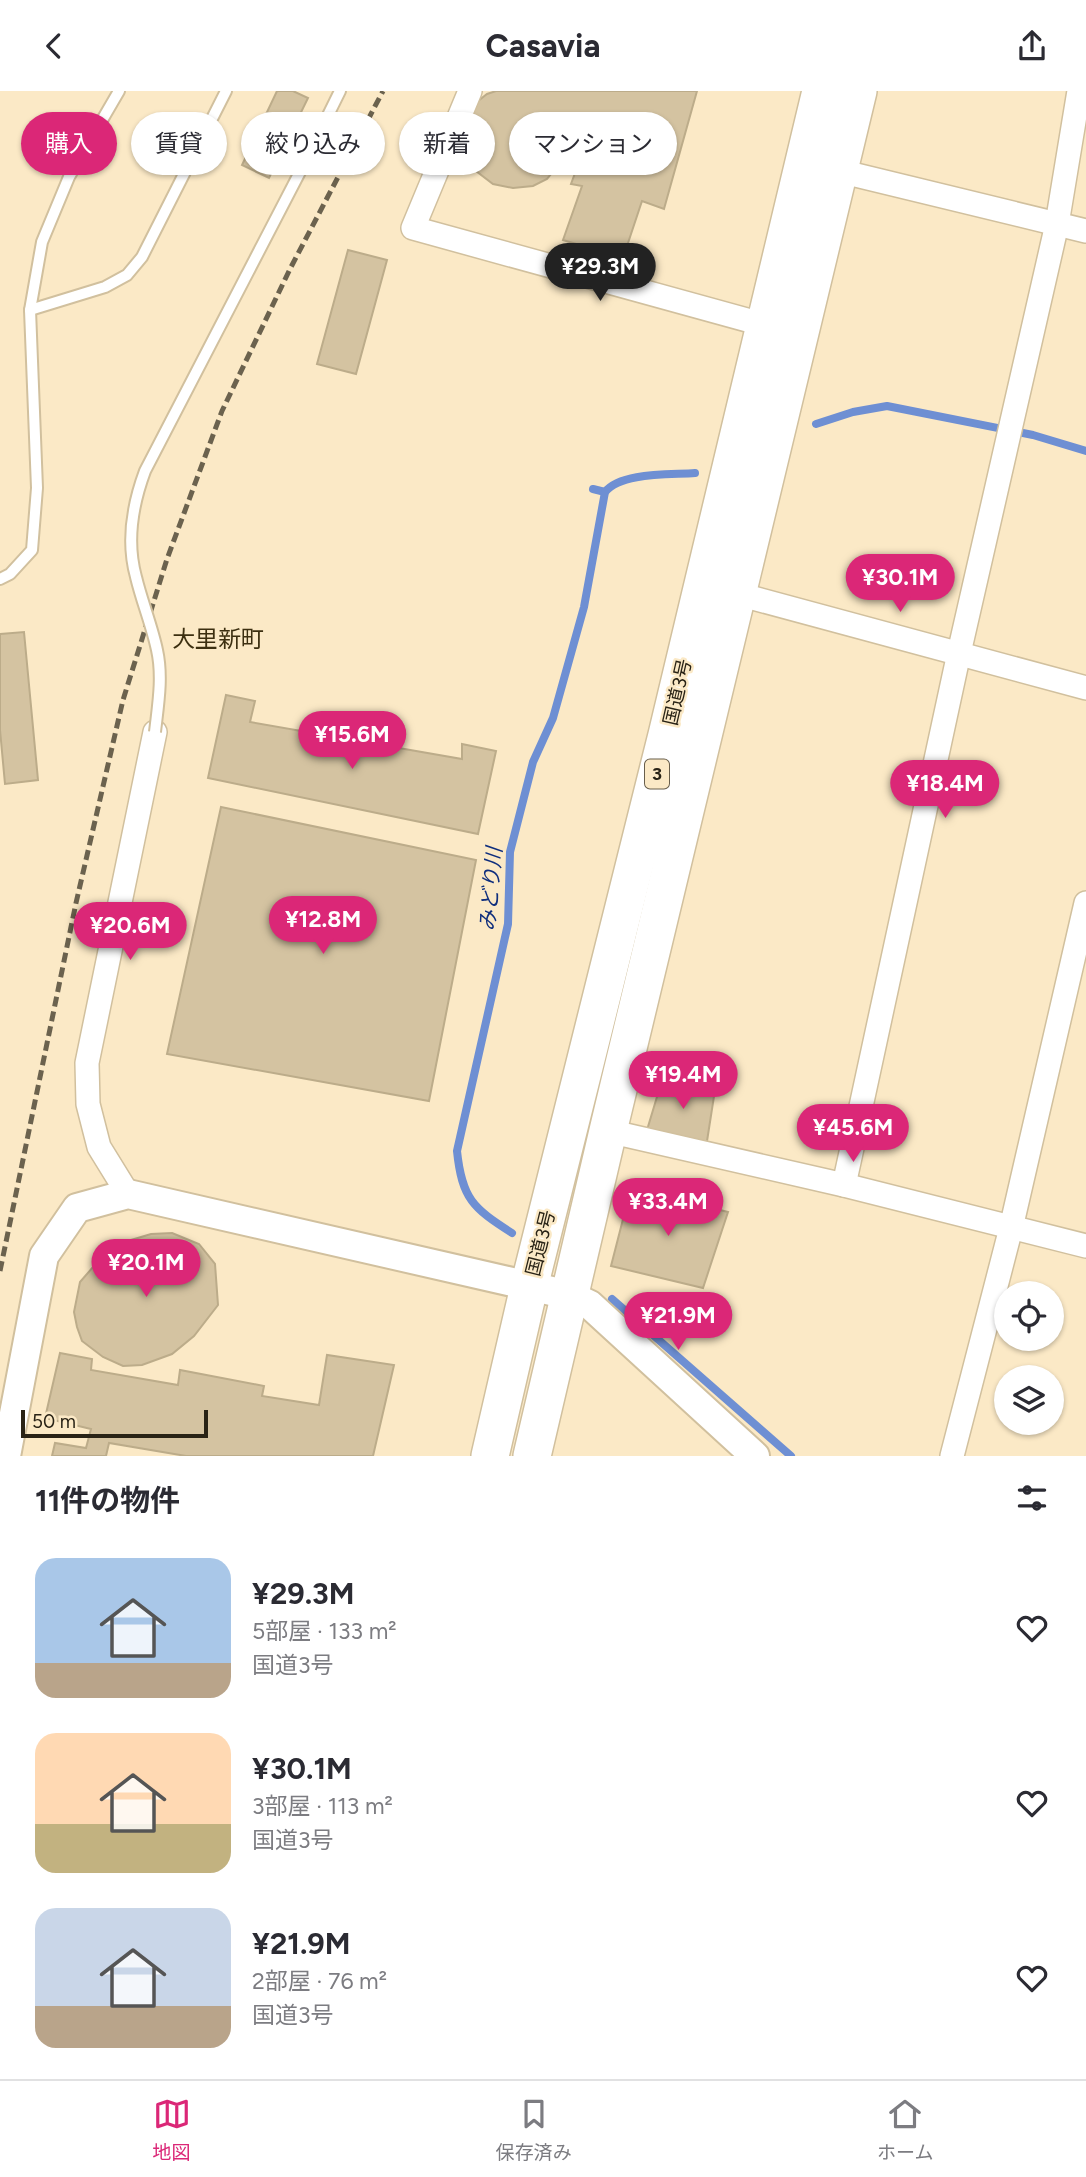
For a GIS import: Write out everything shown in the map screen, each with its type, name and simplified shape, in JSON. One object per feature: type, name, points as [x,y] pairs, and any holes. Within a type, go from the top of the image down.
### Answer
[{"type":"highway","name":"国道3号","points":[[489,1456],[821,91]]},
{"type":"highway","name":"国道3号","points":[[532,1456],[858,91]]},
{"type":"street","points":[[470,91],[413,228],[799,335]]},
{"type":"street","points":[[844,1185],[959,653],[1057,224],[1079,91]]},
{"type":"street","points":[[803,162],[1086,231]]},
{"type":"street","points":[[702,586],[739,593],[1086,688]]},
{"type":"street","points":[[128,1194],[99,1147],[88,1104],[87,1063],[155,731]]},
{"type":"street","points":[[952,1456],[1011,1228],[1086,903]]},
{"type":"street","points":[[608,1131],[844,1185],[1086,1246]]},
{"type":"street","points":[[6,1456],[44,1256],[77,1208],[128,1194],[569,1295],[590,1305],[755,1456]]},
{"type":"lane","points":[[0,579],[10,574],[32,550],[37,488],[30,310],[42,243],[69,177],[119,91]]},
{"type":"lane","points":[[30,310],[106,287],[127,275],[142,257],[226,91]]},
{"type":"lane","points":[[155,731],[160,684],[158,651],[135,574],[130,539],[134,500],[145,471],[340,91]]},
{"type":"building","points":[[277,91],[293,91],[308,98],[301,112],[267,112]]},
{"type":"building","points":[[496,91],[697,91],[677,163],[677,112],[509,112],[509,175],[550,175],[533,186],[513,188],[493,184],[481,175],[495,175],[495,112],[471,112],[473,105],[487,94]]},
{"type":"building","points":[[574,175],[674,175],[664,209],[642,201],[623,258],[563,240],[582,186],[571,184]]},
{"type":"building","points":[[348,250],[387,260],[356,374],[317,364]]},
{"type":"building","points":[[24,632],[38,780],[5,784],[0,730],[0,634]]},
{"type":"building","points":[[226,695],[255,701],[250,722],[462,759],[462,744],[496,751],[478,834],[208,778]]},
{"type":"building","points":[[221,807],[476,860],[429,1101],[167,1054]]},
{"type":"building","points":[[666,1067],[717,1077],[705,1154],[644,1140]]},
{"type":"building","points":[[631,1188],[728,1212],[703,1288],[611,1266]]},
{"type":"building","points":[[172,1233],[199,1244],[215,1264],[218,1305],[194,1336],[172,1354],[142,1365],[123,1366],[103,1357],[82,1341],[77,1327],[74,1312],[80,1282],[100,1259],[121,1243],[151,1234]]},
{"type":"building","points":[[60,1353],[92,1359],[91,1370],[178,1385],[180,1370],[264,1386],[262,1396],[319,1405],[327,1355],[394,1365],[373,1456],[186,1456],[109,1443],[106,1456],[52,1456],[55,1443],[86,1448],[91,1429],[45,1418]]},
{"type":"waterway","points":[[816,424],[853,412],[887,406],[1033,435],[1086,451]]},
{"type":"waterway","name":"みどり川","points":[[512,1233],[472,1201],[462,1181],[457,1151],[508,924],[510,852],[533,762],[553,718],[584,607],[605,492],[622,481],[634,478],[695,473]]},
{"type":"waterway","points":[[593,489],[605,492]]},
{"type":"waterway","name":"みどり川","points":[[612,1299],[791,1456]]},
{"type":"railway","points":[[0,1271],[76,903],[123,700],[167,559],[222,411],[290,269],[383,91]]},
{"type":"district","name":"大里新町","points":[[218,639]]}]
